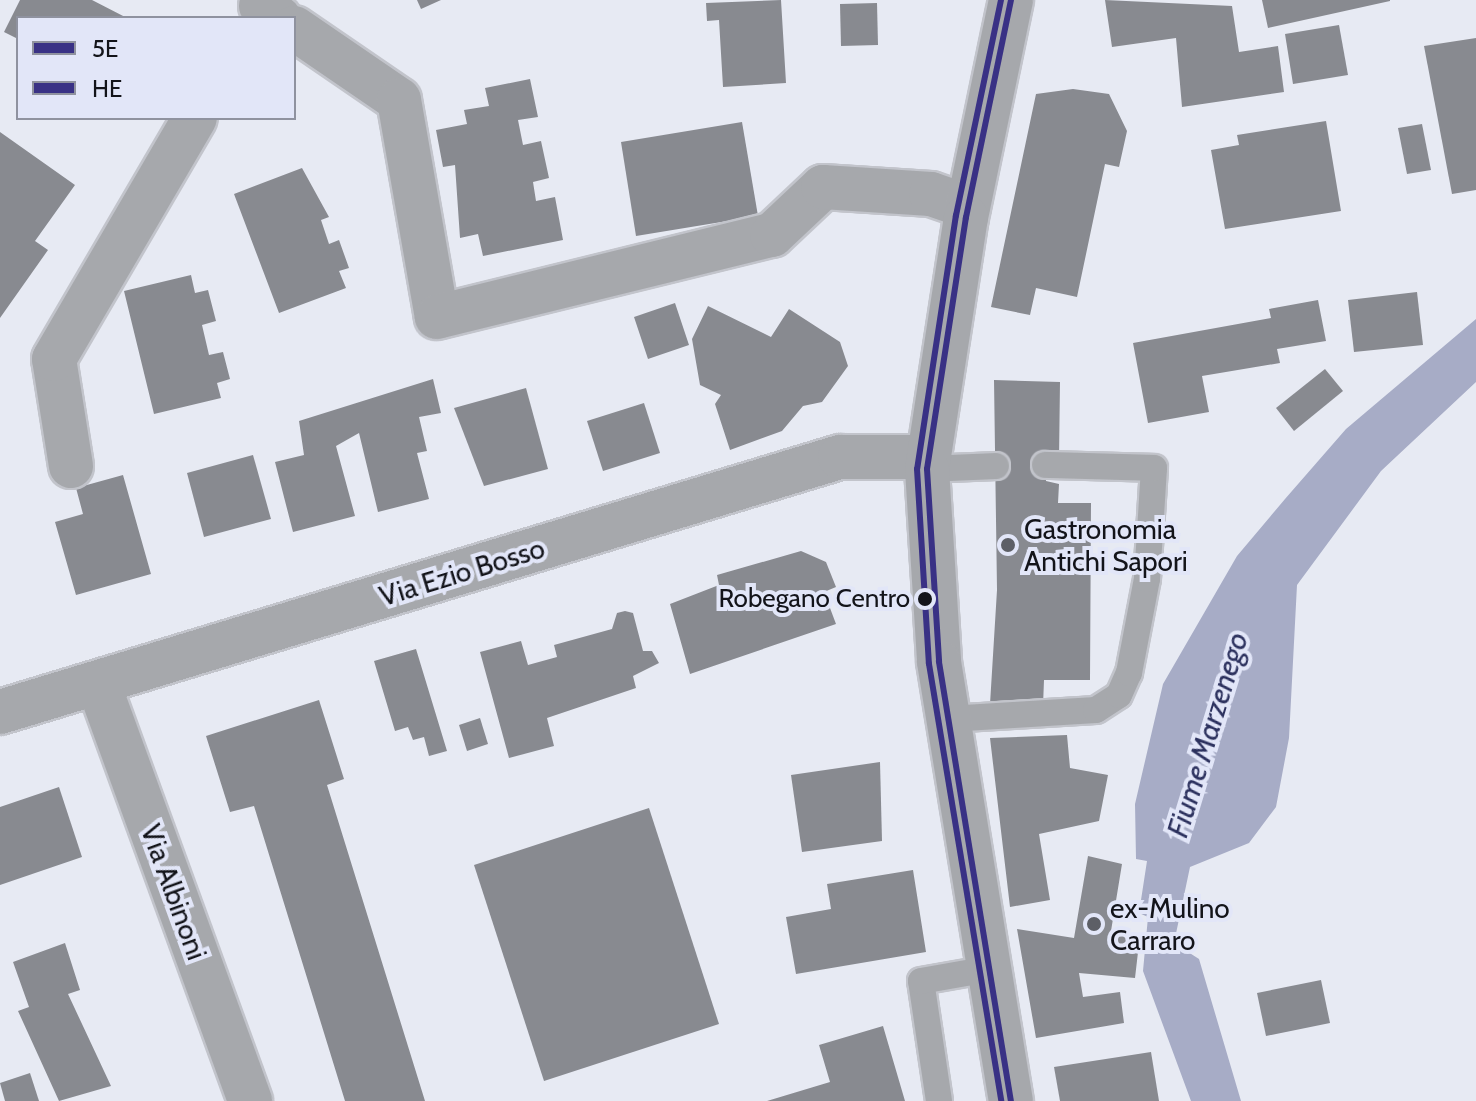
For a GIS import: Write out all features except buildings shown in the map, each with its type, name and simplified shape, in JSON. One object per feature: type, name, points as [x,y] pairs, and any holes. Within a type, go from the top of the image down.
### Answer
[{"type":"street","points":[[1011,0],[968,207],[927,463],[931,600],[1011,1101]]},
{"type":"street","points":[[296,31],[399,100],[437,317],[772,235],[823,187],[931,194],[968,207]]},
{"type":"street","points":[[71,466],[54,359],[194,120]]},
{"type":"street","name":"Via Ezio Bosso","points":[[0,712],[840,457],[927,463]]},
{"type":"street","name":"Via Albinoni","points":[[98,683],[250,1101]]},
{"type":"lane","points":[[927,463],[996,466]]},
{"type":"lane","points":[[948,719],[1096,710],[1119,695],[1129,673],[1147,579],[1154,468],[1045,465]]},
{"type":"lane","points":[[939,1101],[921,981],[989,969]]},
{"type":"water","name":"Fiume Marzenego","points":[[1476,319],[1476,382],[1381,471],[1297,585],[1289,738],[1276,807],[1249,843],[1190,867],[1174,943],[1199,959],[1241,1101],[1191,1101],[1143,971],[1148,917],[1139,913],[1147,861],[1136,859],[1135,804],[1163,684],[1237,556],[1285,499],[1346,429]]},
{"type":"transit line","name":"HE","points":[[1001,0],[956,215],[917,469],[929,664],[1001,1101]]},
{"type":"transit line","name":"5E","points":[[1011,0],[966,217],[927,469],[939,662],[1011,1101]]},
{"type":"place","name":"Gastronomia Antichi Sapori","points":[[1008,545]]},
{"type":"place","name":"Robegano Centro","points":[[925,599]]},
{"type":"place","name":"ex-Mulino Carraro","points":[[1094,924]]}]
